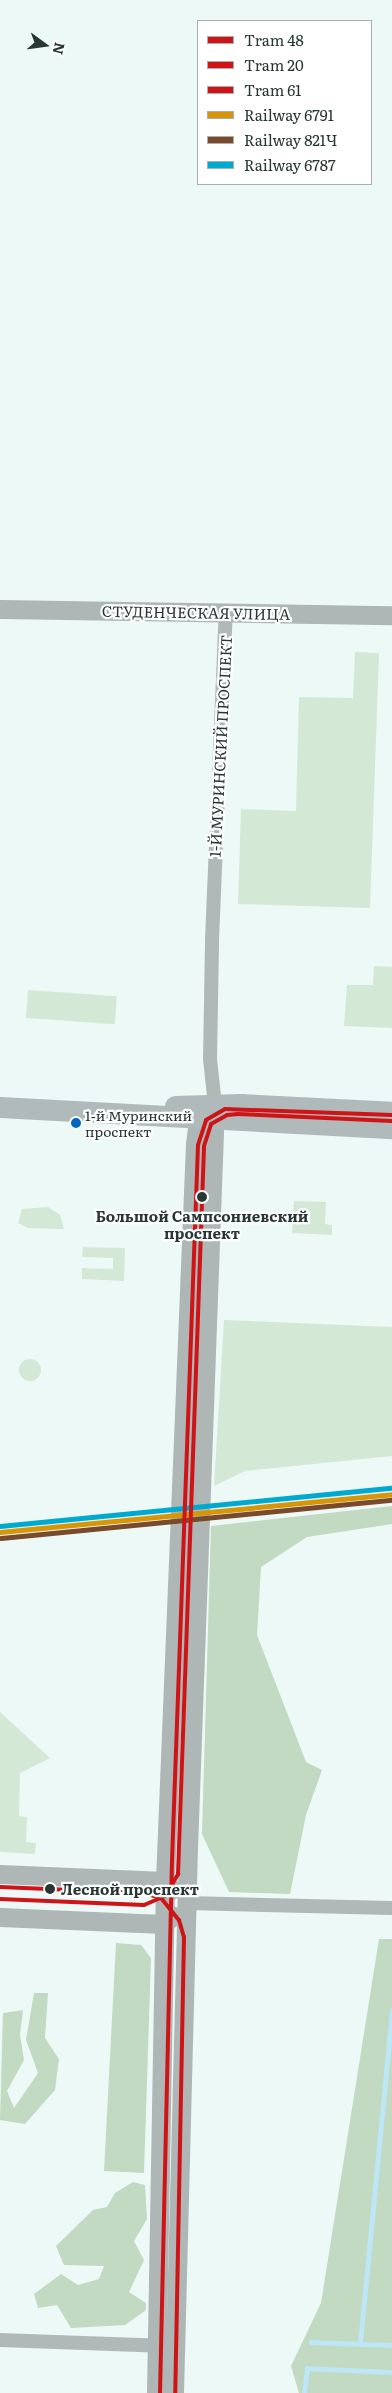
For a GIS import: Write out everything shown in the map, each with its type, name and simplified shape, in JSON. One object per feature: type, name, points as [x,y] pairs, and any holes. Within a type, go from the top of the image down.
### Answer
[{"type":"main road","name":"СТУДЕНЧЕСКАЯ УЛИЦА","points":[[0,609],[392,615]]},
{"type":"main road","points":[[0,1098],[392,1128]]},
{"type":"main road","points":[[0,1107],[207,1113],[392,1112]]},
{"type":"main road","name":"1-Й МУРИНСКИЙ ПРОСПЕКТ","points":[[156,2393],[154,2346],[163,1924],[207,1113]]},
{"type":"main road","name":"1-Й МУРИНСКИЙ ПРОСПЕКТ","points":[[174,2393],[173,2346],[187,1903],[207,1113]]},
{"type":"main road","points":[[0,1874],[165,1881],[187,1903],[163,1924],[0,1916]]},
{"type":"street","name":"1-Й МУРИНСКИЙ ПРОСПЕКТ","points":[[207,1113],[226,612]]},
{"type":"street","points":[[187,1903],[392,1908]]},
{"type":"street","points":[[0,2340],[173,2346]]},
{"type":"green space","points":[[355,652],[379,653],[370,908],[238,904],[241,809],[296,811],[299,697],[353,698]]},
{"type":"green space","points":[[374,966],[392,967],[392,1028],[344,1026],[347,985],[373,985]]},
{"type":"green space","points":[[28,990],[117,996],[115,1024],[26,1018]]},
{"type":"green space","points":[[294,1201],[326,1202],[325,1224],[332,1225],[332,1235],[292,1233]]},
{"type":"green space","points":[[48,1207],[60,1215],[64,1229],[28,1228],[18,1223],[22,1209]]},
{"type":"green space","points":[[83,1247],[125,1248],[124,1281],[82,1279],[82,1268],[113,1269],[113,1258],[82,1257]]},
{"type":"green space","points":[[224,1320],[392,1327],[392,1456],[245,1471],[214,1486]]},
{"type":"green space","points":[[30,1359],[40,1366],[41,1370],[34,1380],[30,1381],[20,1374],[19,1370],[26,1360]]},
{"type":"green space","points":[[392,1506],[392,1524],[307,1537],[261,1567],[257,1635],[306,1762],[322,1770],[306,1815],[290,1894],[229,1892],[202,1834],[211,1526]]},
{"type":"green space","points":[[0,1712],[50,1758],[20,1773],[19,1816],[27,1817],[26,1842],[36,1843],[35,1854],[0,1852]]},
{"type":"green space","points":[[379,1939],[392,1939],[392,2393],[299,2393],[291,2366],[321,2303]]},
{"type":"green space","points":[[116,1943],[141,1945],[151,1958],[144,2173],[104,2171]]},
{"type":"green space","points":[[34,1993],[48,1993],[45,2038],[59,2059],[55,2090],[25,2124],[0,2120],[3,2013],[23,2010],[20,2035],[24,2060],[7,2091],[14,2108],[38,2073],[26,2040]]},
{"type":"green space","points":[[133,2182],[145,2185],[147,2219],[134,2241],[144,2260],[129,2292],[146,2303],[146,2310],[125,2325],[71,2328],[57,2305],[38,2308],[34,2294],[61,2274],[78,2285],[99,2279],[104,2266],[64,2265],[56,2246],[93,2210],[107,2207],[115,2193]]},
{"type":"waterway","points":[[360,2343],[392,2011]]},
{"type":"waterway","points":[[311,2342],[392,2345]]},
{"type":"waterway","points":[[304,2393],[307,2368],[392,2372]]},
{"type":"tram line","name":"48","points":[[160,2393],[172,1861],[198,1145],[206,1120],[225,1109],[392,1115]]},
{"type":"tram line","name":"20","points":[[0,1899],[144,1905],[165,1896],[178,1874],[204,1146],[211,1124],[227,1115],[238,1114],[392,1121]]},
{"type":"tram line","name":"61","points":[[0,1887],[144,1893],[161,1898],[179,1920],[184,1937],[175,2393]]},
{"type":"rail line","name":"6787","points":[[0,1526],[391,1488]]},
{"type":"rail line","name":"6791","points":[[0,1532],[392,1494]]},
{"type":"rail line","name":"821Ч","points":[[1,1538],[392,1500]]},
{"type":"place","name":"1-й Муринский проспект","points":[[76,1123]]},
{"type":"place","name":"Большой Сампсониевский проспект","points":[[202,1197]]},
{"type":"place","name":"Лесной проспект","points":[[50,1889]]}]
